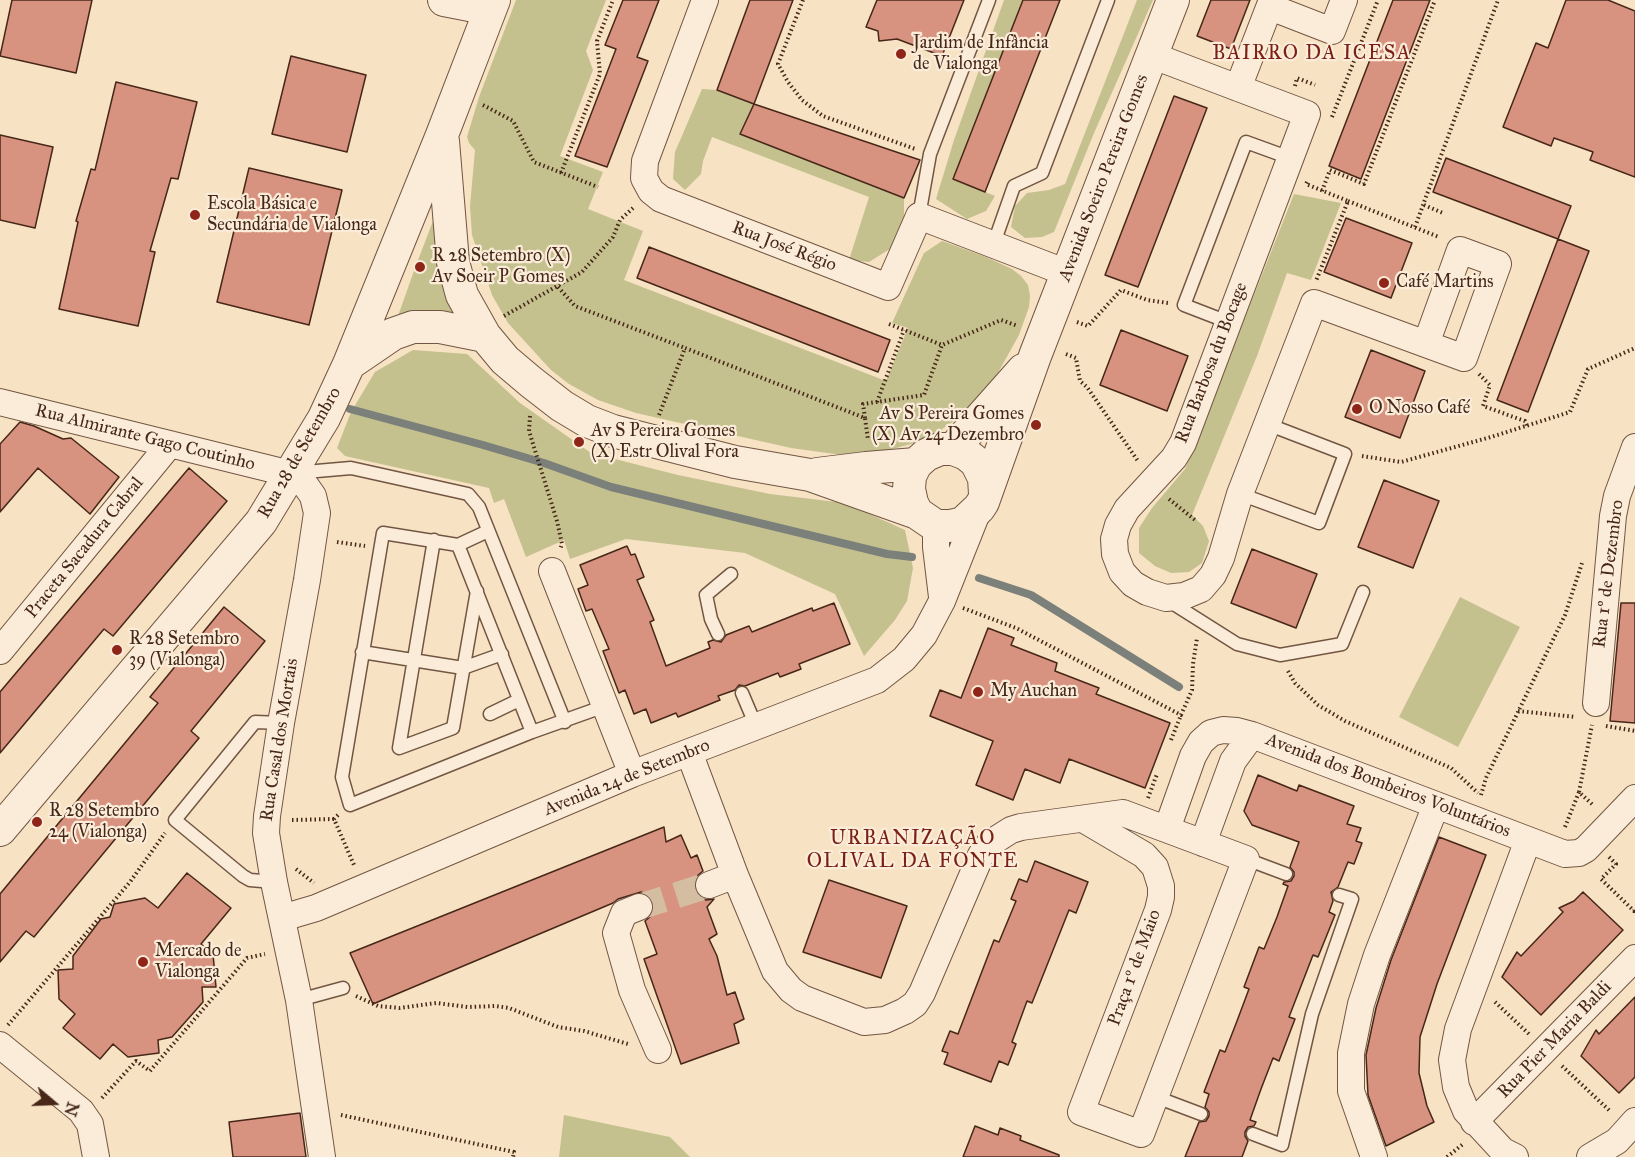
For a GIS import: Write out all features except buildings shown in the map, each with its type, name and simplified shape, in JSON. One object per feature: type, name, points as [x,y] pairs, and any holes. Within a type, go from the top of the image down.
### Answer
[{"type":"street","points":[[444,0],[492,5]]},
{"type":"street","points":[[651,191],[644,178],[645,161],[705,0]]},
{"type":"street","name":"Avenida Soeiro Pereira Gomes","points":[[982,501],[1045,347],[1067,273],[1173,0]]},
{"type":"street","points":[[1239,88],[1271,3],[1332,31],[1344,0]]},
{"type":"street","name":"Rua 28 de Setembro","points":[[0,830],[261,522],[291,474],[324,418],[349,363],[492,5]]},
{"type":"street","name":"Rua Barbosa du Bocage","points":[[1151,55],[1307,114],[1183,443],[1174,458],[1127,509],[1118,525],[1114,539],[1115,554],[1122,572],[1133,584],[1147,592],[1166,598]]},
{"type":"street","points":[[442,135],[453,262],[462,295],[494,326],[506,360],[562,406],[587,421],[613,431],[735,462],[810,475],[927,520],[950,526],[963,523],[982,501],[984,478],[976,462],[966,454],[953,449],[940,449],[926,455],[916,464],[910,476],[909,489],[912,503],[927,520],[952,605]]},
{"type":"street","name":"Rua José Régio","points":[[651,191],[676,206],[888,288],[919,216]]},
{"type":"street","points":[[919,216],[1067,273]]},
{"type":"street","points":[[1166,598],[1184,596],[1201,589],[1213,575],[1221,558],[1240,494],[1314,303],[1464,358],[1498,264],[1460,250],[1426,344]]},
{"type":"street","points":[[349,363],[393,334],[413,327],[494,326]]},
{"type":"street","name":"Avenida Soeiro Pereira Gomes","points":[[953,449],[1045,347]]},
{"type":"street","name":"Rua Almirante Gago Coutinho","points":[[0,402],[291,474]]},
{"type":"street","name":"Praceta Sacadura Cabral","points":[[0,651],[170,444]]},
{"type":"street","name":"Rua 1º de Dezembro","points":[[1596,703],[1613,516],[1630,477],[1635,447]]},
{"type":"street","points":[[810,475],[916,464]]},
{"type":"street","name":"Rua Casal dos Mortais","points":[[291,474],[306,486],[313,496],[317,513],[281,723],[266,833],[282,873],[282,918],[299,1000],[322,1157]]},
{"type":"street","name":"Avenida 24 de Setembro","points":[[282,918],[316,908],[632,774],[877,680],[904,659],[952,605],[982,501]]},
{"type":"street","points":[[552,571],[632,774]]},
{"type":"street","name":"Avenida dos Bombeiros Voluntários","points":[[1167,829],[1193,756],[1201,742],[1211,734],[1222,730],[1252,735],[1436,805],[1476,807],[1528,840],[1458,1029],[1452,1060],[1460,1100],[1474,1122],[1503,1151],[1515,1157]]},
{"type":"street","name":"Avenida dos Bombeiros Voluntários","points":[[1203,843],[1233,761],[1252,735]]},
{"type":"street","points":[[689,752],[775,971],[791,990],[802,998],[864,1022],[885,1020],[915,1004],[922,993],[976,866],[989,844],[1021,827],[1123,813],[1246,859]]},
{"type":"street","points":[[1528,840],[1565,854],[1579,853],[1593,842],[1635,798]]},
{"type":"street","points":[[1374,1157],[1352,1091],[1351,1053],[1361,1004],[1377,955],[1436,805]]},
{"type":"street","name":"Praça 1º de Maio","points":[[1083,819],[1144,855],[1155,867],[1161,897],[1081,1112],[1141,1134],[1246,859]]},
{"type":"street","points":[[709,885],[735,874]]},
{"type":"street","points":[[639,907],[624,913],[616,933],[632,990],[658,1050]]},
{"type":"street","name":"Rua Pier Maria Baldi","points":[[1474,1122],[1635,958]]},
{"type":"street","points":[[4,1035],[86,1117],[93,1132],[96,1157]]},
{"type":"street","points":[[1590,1157],[1617,1141],[1632,1125]]},
{"type":"lane","points":[[919,216],[930,154],[989,0]]},
{"type":"lane","points":[[994,243],[1014,186],[1042,172],[1108,0]]},
{"type":"lane","points":[[1228,322],[1185,305],[1246,142],[1290,158]]},
{"type":"lane","points":[[1240,494],[1318,523],[1345,454],[1267,424]]},
{"type":"lane","points":[[291,474],[351,468],[468,494],[479,507],[565,722]]},
{"type":"lane","points":[[488,531],[458,545],[383,533],[342,777],[350,805],[532,732],[605,706]]},
{"type":"lane","points":[[434,540],[399,748],[453,728],[477,591]]},
{"type":"lane","points":[[458,545],[532,732]]},
{"type":"lane","points":[[718,634],[711,619],[706,595],[731,574]]},
{"type":"lane","points":[[1166,598],[1237,644],[1280,656],[1342,644],[1363,592]]},
{"type":"lane","points":[[362,652],[463,668],[501,654]]},
{"type":"lane","points":[[742,693],[756,726]]},
{"type":"lane","points":[[490,714],[519,700]]},
{"type":"lane","points":[[281,723],[255,722],[175,820],[250,880],[282,873]]},
{"type":"lane","points":[[1246,859],[1286,874]]},
{"type":"lane","points":[[1253,1134],[1282,1145],[1312,1014],[1352,900],[1339,895]]},
{"type":"lane","points":[[299,1000],[343,988]]},
{"type":"lane","points":[[1156,1097],[1201,1114]]},
{"type":"path","points":[[561,173],[600,74],[597,41],[613,0]]},
{"type":"path","points":[[803,0],[778,64],[788,82],[802,99],[823,116],[930,154]]},
{"type":"path","points":[[1330,124],[1378,0]]},
{"type":"path","points":[[1322,190],[1330,170],[1364,184],[1435,0]]},
{"type":"path","points":[[1415,227],[1498,0]]},
{"type":"path","points":[[475,100],[513,121],[534,162],[598,187]]},
{"type":"path","points":[[1310,174],[1306,184],[1434,234]]},
{"type":"path","points":[[494,326],[582,272],[613,237],[620,220],[651,191]]},
{"type":"path","points":[[1314,286],[1348,201]]},
{"type":"path","points":[[1424,205],[1443,213]]},
{"type":"path","points":[[558,287],[575,306],[865,417]]},
{"type":"path","points":[[1071,320],[1088,326],[1121,290],[1147,300]]},
{"type":"path","points":[[889,324],[942,345],[1000,320],[1045,347],[1076,358],[1080,381],[1088,387],[1138,462]]},
{"type":"path","points":[[877,402],[904,330]]},
{"type":"path","points":[[869,447],[863,404],[924,395],[942,345]]},
{"type":"path","points":[[657,421],[685,348]]},
{"type":"path","points":[[1345,454],[1401,462],[1570,412],[1588,369],[1635,348]]},
{"type":"path","points":[[1464,358],[1490,385],[1483,406],[1525,421],[1527,426]]},
{"type":"path","points":[[536,452],[562,544],[552,571]]},
{"type":"path","points":[[1169,499],[1195,520]]},
{"type":"path","points":[[313,538],[380,548]]},
{"type":"path","points":[[1476,807],[1486,778],[1564,615],[1585,552]]},
{"type":"path","points":[[952,605],[1016,628],[1181,715],[1192,690],[1193,664]]},
{"type":"path","points":[[1280,656],[1295,683],[1318,705],[1345,721],[1451,768],[1476,807]]},
{"type":"path","points":[[1556,851],[1579,792],[1596,703]]},
{"type":"path","points":[[1579,792],[1613,822]]},
{"type":"path","points":[[304,820],[334,819],[350,805]]},
{"type":"path","points":[[334,819],[356,870]]},
{"type":"path","points":[[4,1035],[130,882],[175,820]]},
{"type":"path","points":[[1616,864],[1601,879],[1634,911],[1635,909]]},
{"type":"path","points":[[282,873],[318,884]]},
{"type":"path","points":[[86,1117],[136,1061],[150,1071],[247,958],[288,949]]},
{"type":"path","points":[[1475,983],[1546,1050],[1632,1125]]},
{"type":"path","points":[[343,988],[366,1002],[378,1006],[400,1008],[436,1004],[508,1008],[558,1027],[584,1031],[633,1045]]},
{"type":"path","points":[[316,1110],[514,1152],[513,1157]]},
{"type":"shaded area","points":[[516,0],[606,0],[586,51],[593,70],[560,156],[603,172],[588,209],[643,231],[624,280],[886,381],[908,328],[892,323],[924,253],[942,241],[1012,269],[1028,285],[1029,307],[1019,335],[994,380],[963,415],[926,440],[881,452],[842,455],[791,448],[636,413],[598,400],[569,384],[551,370],[508,323],[492,295],[472,235],[470,206],[475,150],[467,137],[479,97]]},
{"type":"shaded area","points":[[1004,0],[1023,0],[953,179],[995,196],[986,211],[967,219],[936,199],[954,140]]},
{"type":"shaded area","points":[[1137,0],[1153,0],[1094,133],[1054,232],[1042,237],[1025,238],[1011,227],[1015,206],[1027,193],[1049,190],[1065,184]]},
{"type":"shaded area","points":[[702,89],[717,90],[754,104],[740,134],[904,198],[904,220],[893,247],[869,262],[849,260],[869,197],[712,137],[701,174],[685,190],[673,179],[675,152]]},
{"type":"shaded area","points":[[1294,194],[1341,203],[1311,280],[1287,273],[1257,356],[1192,515],[1203,526],[1209,541],[1202,563],[1189,572],[1171,573],[1155,566],[1139,553],[1139,528],[1152,508],[1185,469]]},
{"type":"shaded area","points":[[438,208],[460,318],[398,316],[415,268]]},
{"type":"shaded area","points":[[413,350],[467,354],[520,403],[591,453],[678,475],[770,494],[845,503],[905,530],[913,568],[907,601],[895,620],[864,656],[835,594],[745,553],[626,539],[570,559],[564,540],[526,557],[504,499],[494,503],[489,488],[345,456],[337,448],[351,412],[375,372]]},
{"type":"shaded area","points":[[1460,597],[1520,627],[1458,747],[1399,717]]},
{"type":"shaded area","points":[[564,1115],[670,1137],[690,1157],[559,1157]]},
{"type":"waterway","points":[[350,409],[544,463],[611,487],[887,554],[912,557]]},
{"type":"waterway","points":[[979,578],[1031,595],[1179,687]]},
{"type":"tunnel","points":[[639,907],[709,885]]},
{"type":"place","name":"Jardim de Infância de Vialonga","points":[[901,54]]},
{"type":"place","name":"Escola Básica e Secundária de Vialonga","points":[[195,215]]},
{"type":"place","name":"R 28 Setembro (X) Av Soeir P Gomes","points":[[420,267]]},
{"type":"place","name":"Café Martins","points":[[1384,283]]},
{"type":"place","name":"O Nosso Café","points":[[1357,409]]},
{"type":"place","name":"Av S Pereira Gomes (X) Av 24 Dezembro","points":[[1036,425]]},
{"type":"place","name":"Av S Pereira Gomes (X) Estr Olival Fora","points":[[579,442]]},
{"type":"place","name":"R 28 Setembro 39 (Vialonga)","points":[[117,650]]},
{"type":"place","name":"My Auchan","points":[[978,692]]},
{"type":"place","name":"R 28 Setembro 24 (Vialonga)","points":[[37,822]]},
{"type":"place","name":"Mercado de Vialonga","points":[[143,962]]},
{"type":"district","name":"BAIRRO DA ICESA","points":[[1312,54]]},
{"type":"district","name":"URBANIZAÇÃO OLIVAL DA FONTE","points":[[913,850]]}]
